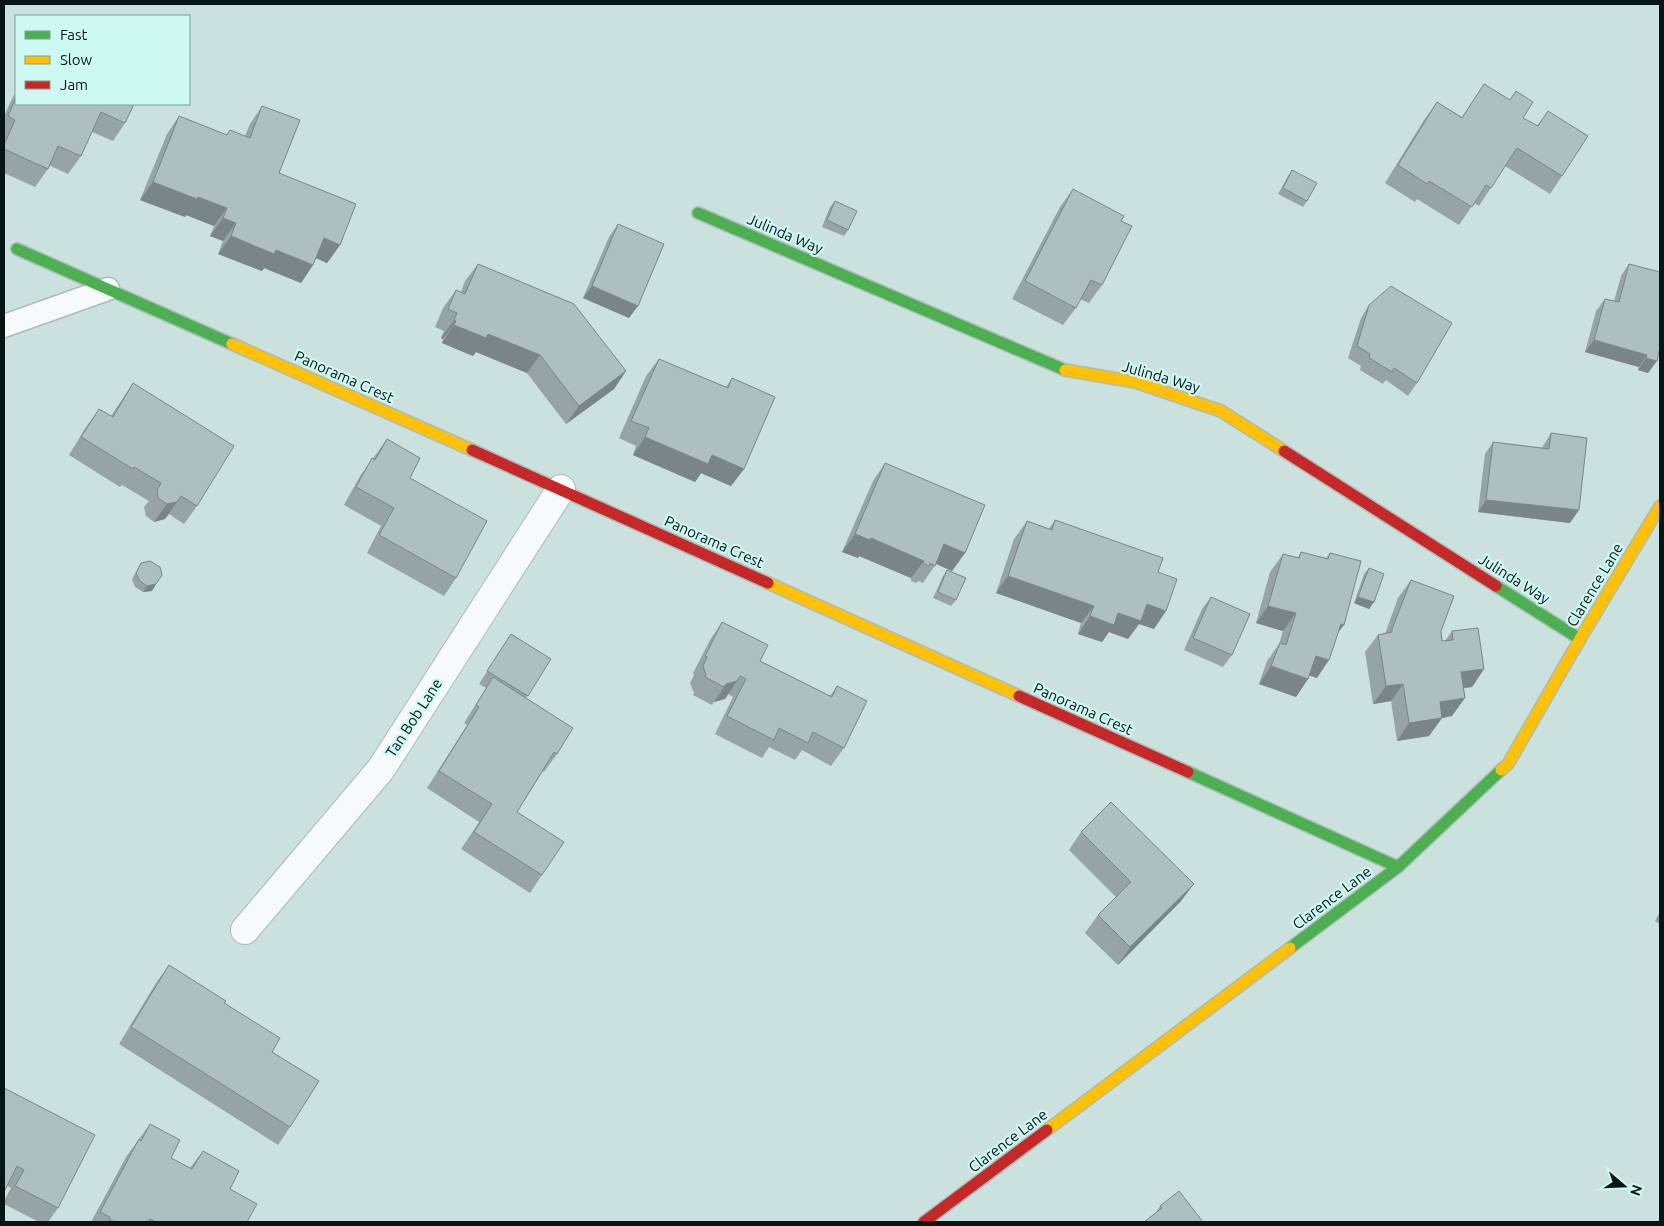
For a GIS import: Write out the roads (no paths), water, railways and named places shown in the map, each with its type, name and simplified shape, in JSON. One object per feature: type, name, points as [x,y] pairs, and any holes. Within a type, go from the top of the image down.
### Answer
[{"type":"street","name":"Julinda Way","points":[[698,213],[1070,372],[1135,382],[1221,411],[1580,639]]},
{"type":"street","name":"Panorama Crest","points":[[17,248],[561,489],[1398,868]]},
{"type":"street","name":"Tan Bob Lane","points":[[245,930],[381,769],[561,489]]},
{"type":"street","name":"Clarence Lane","points":[[924,1222],[1398,868],[1508,764],[1660,506]]},
{"type":"lane","points":[[4,326],[108,289]]}]
